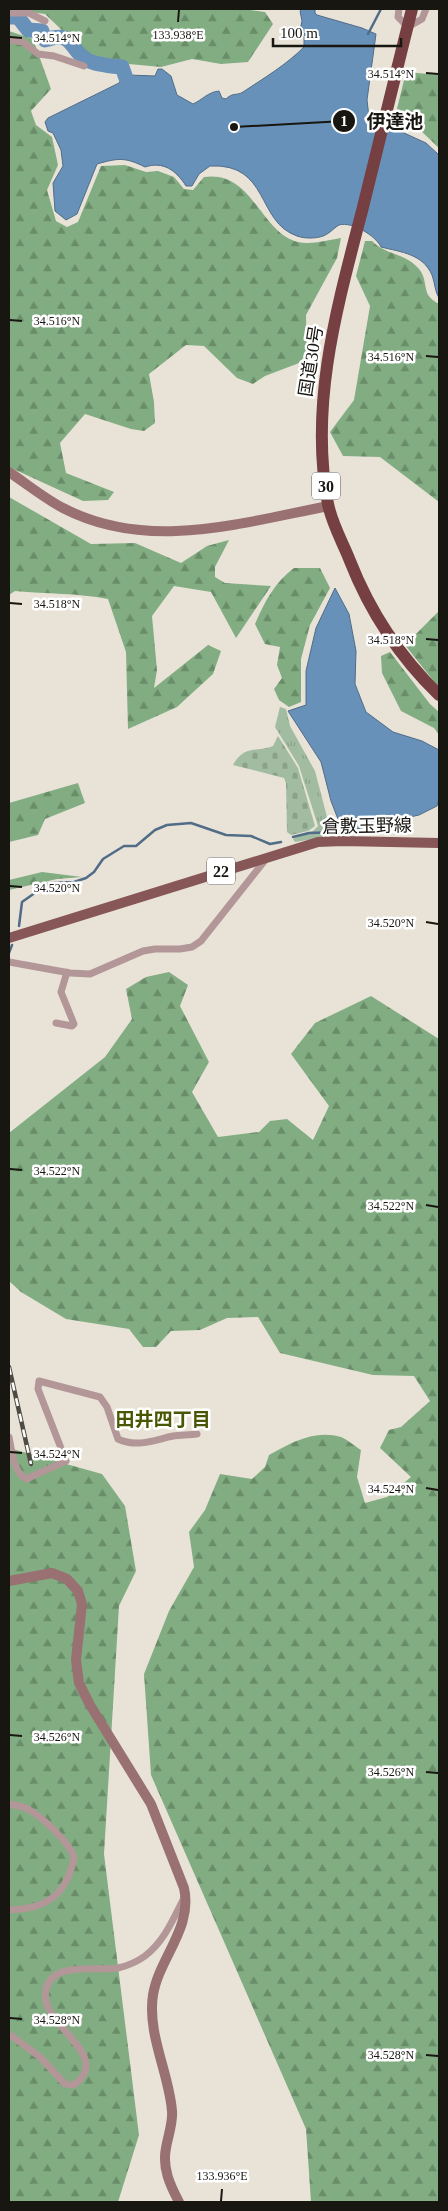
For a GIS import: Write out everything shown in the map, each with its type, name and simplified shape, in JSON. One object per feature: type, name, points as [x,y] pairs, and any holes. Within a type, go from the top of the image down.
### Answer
[{"type":"highway","name":"国道30号","points":[[412,9],[388,111],[352,247],[327,360],[321,405],[322,460],[329,506],[359,584],[373,612],[405,658],[439,695]]},
{"type":"main road","name":"倉敷玉野線","points":[[9,938],[304,845],[328,841],[439,843]]},
{"type":"street","points":[[399,9],[398,17],[408,28],[422,19],[426,9]]},
{"type":"street","points":[[9,13],[28,13],[45,21]]},
{"type":"street","points":[[9,40],[23,42],[32,47],[38,54],[54,56],[84,66]]},
{"type":"street","points":[[9,472],[64,508],[106,524],[142,531],[182,532],[329,506]]},
{"type":"street","points":[[9,962],[90,974],[143,951],[192,947],[201,940],[267,857]]},
{"type":"street","points":[[56,1023],[72,1026],[74,1024],[60,992],[67,972]]},
{"type":"street","points":[[9,1437],[15,1466],[20,1476],[26,1479],[66,1461],[38,1389],[39,1381],[100,1398],[107,1406],[118,1439],[124,1442],[152,1442],[172,1436],[197,1434]]},
{"type":"street","points":[[9,1581],[52,1573],[66,1579],[78,1591],[82,1613],[76,1660],[79,1683],[90,1705],[151,1804],[186,1894],[185,1917],[157,1980],[152,2003],[154,2027],[172,2114],[165,2150],[166,2170],[179,2202]]},
{"type":"street","points":[[9,1804],[27,1809],[52,1828],[68,1847],[74,1858],[69,1875],[56,1894],[46,1904],[22,1910],[9,1910]]},
{"type":"street","points":[[9,2034],[40,2057],[65,2084],[74,2085],[84,2074],[86,2060],[72,2037],[48,2010],[44,1994],[48,1983],[52,1977],[66,1971],[117,1968],[145,1956],[160,1942],[186,1894]]},
{"type":"green space","points":[[9,9],[242,9],[265,12],[273,24],[248,62],[221,64],[192,59],[161,67],[118,63],[89,56],[45,14]]},
{"type":"green space","points":[[9,31],[33,39],[51,89],[31,111],[36,125],[52,137],[58,165],[47,190],[56,221],[67,227],[78,222],[101,166],[125,165],[146,172],[158,171],[174,177],[184,189],[193,190],[204,177],[221,177],[234,183],[245,192],[274,227],[285,236],[303,243],[341,238],[337,258],[306,315],[307,360],[265,376],[253,384],[237,378],[204,346],[186,345],[149,374],[154,402],[155,423],[144,431],[131,429],[85,414],[60,443],[66,473],[114,492],[108,500],[83,501],[9,467]]},
{"type":"green space","points":[[406,72],[439,75],[439,148],[419,129],[394,121]]},
{"type":"green space","points":[[365,241],[372,241],[377,246],[414,264],[423,275],[428,295],[439,303],[439,502],[380,457],[343,456],[330,432],[354,400],[370,306],[356,276]]},
{"type":"green space","points":[[9,497],[91,544],[135,543],[181,563],[207,546],[229,540],[215,567],[215,577],[225,583],[271,586],[236,638],[211,592],[174,586],[152,616],[157,670],[154,688],[208,645],[221,651],[213,674],[177,707],[128,729],[126,652],[108,599],[15,591],[9,595]]},
{"type":"green space","points":[[294,568],[320,568],[330,588],[310,625],[301,659],[301,702],[289,707],[279,700],[274,689],[282,678],[277,665],[280,647],[265,644],[255,624],[271,593],[281,579]]},
{"type":"green space","points":[[439,611],[439,688],[405,645]]},
{"type":"green space","points":[[390,652],[430,704],[439,712],[439,735],[434,728],[401,711],[382,673],[381,656]]},
{"type":"green space","points":[[280,707],[286,709],[290,726],[315,771],[332,836],[295,842],[293,839],[313,831],[318,826],[299,766],[275,727]]},
{"type":"green space","points":[[278,736],[298,768],[315,826],[308,831],[291,835],[287,832],[286,783],[284,778],[233,765],[237,758],[246,752],[273,746]]},
{"type":"green space","points":[[78,783],[85,803],[45,819],[38,835],[9,842],[9,803]]},
{"type":"green space","points":[[42,872],[82,877],[57,879],[9,890],[9,880]]},
{"type":"green space","points":[[169,972],[188,985],[180,1006],[209,1062],[192,1092],[218,1137],[259,1132],[270,1121],[287,1119],[313,1140],[329,1106],[291,1054],[315,1023],[371,996],[439,1039],[439,2202],[311,2202],[306,2129],[151,1775],[144,1674],[169,1611],[194,1567],[189,1532],[205,1510],[220,1474],[252,1479],[265,1467],[269,1455],[277,1450],[312,1436],[331,1435],[344,1438],[361,1450],[357,1477],[365,1503],[387,1497],[411,1477],[380,1448],[389,1430],[401,1427],[430,1401],[414,1376],[373,1375],[280,1353],[258,1317],[227,1318],[200,1330],[171,1331],[156,1347],[143,1347],[129,1329],[66,1319],[21,1292],[9,1281],[9,1133],[105,1057],[132,1019],[126,989],[146,977]]},
{"type":"green space","points":[[9,1448],[102,1474],[125,1506],[136,1571],[119,1606],[104,1854],[139,2135],[118,2202],[9,2202]]},
{"type":"water","points":[[302,9],[315,9],[317,15],[376,34],[367,100],[369,117],[426,143],[439,155],[439,298],[432,275],[423,262],[411,255],[381,247],[374,238],[357,227],[344,224],[339,225],[324,236],[312,238],[297,236],[284,229],[275,219],[253,183],[243,174],[229,168],[210,166],[199,174],[192,186],[186,186],[178,175],[163,166],[152,165],[145,167],[127,160],[104,162],[97,164],[77,214],[66,220],[55,211],[53,183],[63,166],[61,150],[53,133],[48,131],[45,122],[48,118],[119,83],[122,78],[129,75],[155,76],[158,69],[162,69],[171,76],[177,95],[193,104],[208,94],[219,91],[222,98],[226,99],[241,93],[267,76],[304,47],[304,33],[300,30],[302,21],[300,11]]},
{"type":"water","points":[[335,588],[349,614],[356,651],[355,684],[366,712],[393,732],[422,741],[439,750],[439,798],[437,806],[419,815],[343,832],[331,801],[321,762],[288,711],[306,705],[306,671],[316,628]]},
{"type":"waterway","points":[[368,34],[381,9]]},
{"type":"waterway","points":[[9,17],[18,17],[28,30],[42,31],[45,40],[62,37],[66,39],[81,56],[91,62],[122,67],[132,95]]},
{"type":"waterway","points":[[19,926],[22,902],[49,883],[74,882],[86,878],[94,872],[103,859],[124,846],[136,846],[155,830],[167,825],[191,823],[226,835],[251,836],[270,844],[281,842]]},
{"type":"waterway","points":[[293,837],[309,833],[339,832],[342,825]]},
{"type":"waterway","points":[[9,953],[12,945]]},
{"type":"railway","points":[[9,1367],[31,1464]]},
{"type":"place","name":"伊達池","points":[[234,127]]},
{"type":"district","name":"田井四丁目","points":[[163,1419]]}]
